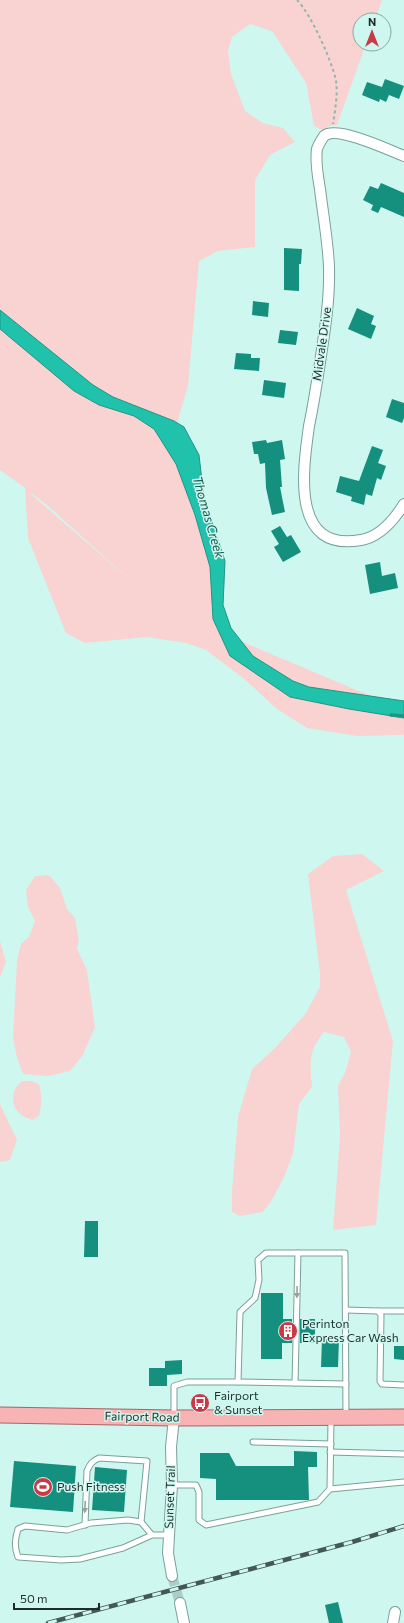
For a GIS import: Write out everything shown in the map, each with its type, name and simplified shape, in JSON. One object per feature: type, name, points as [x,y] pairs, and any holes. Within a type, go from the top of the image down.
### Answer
[{"type":"main road","name":"Fairport Road","points":[[0,1415],[174,1418],[404,1417]]},
{"type":"street","points":[[331,133],[344,133],[404,156]]},
{"type":"street","name":"Midvale Drive","points":[[331,133],[325,136],[317,149],[318,172],[329,267],[328,290],[319,367],[305,452],[303,489],[305,501],[312,521],[317,528],[324,535],[344,541],[364,540],[381,531],[397,515],[404,504]]},
{"type":"street","name":"Sunset Trail","points":[[172,1576],[168,1553],[168,1535],[172,1484],[171,1447],[174,1418]]},
{"type":"street","points":[[180,1603],[184,1623]]},
{"type":"street","points":[[393,1623],[395,1612]]},
{"type":"lane","points":[[238,1382],[240,1312],[255,1298],[259,1280],[258,1260],[266,1253],[345,1253],[346,1417]]},
{"type":"lane","points":[[295,1383],[298,1253]]},
{"type":"lane","points":[[346,1310],[404,1311]]},
{"type":"lane","points":[[378,1311],[381,1315],[380,1381],[382,1384],[404,1385]]},
{"type":"lane","points":[[174,1418],[174,1386],[187,1382],[346,1384]]},
{"type":"lane","points":[[330,1490],[331,1417]]},
{"type":"lane","points":[[253,1442],[331,1444]]},
{"type":"lane","points":[[330,1452],[404,1454]]},
{"type":"lane","points":[[85,1525],[87,1471],[89,1465],[94,1460],[99,1458],[147,1461],[141,1522]]},
{"type":"lane","points":[[172,1484],[196,1485],[199,1492],[199,1520],[206,1526],[318,1502],[330,1490],[404,1482]]},
{"type":"lane","points":[[152,1535],[141,1522],[128,1520],[91,1523],[67,1530],[25,1526],[18,1528],[15,1540],[15,1550],[18,1557],[61,1560],[80,1559],[124,1548],[152,1535],[168,1535]]},
{"type":"path","points":[[297,0],[323,44],[336,81],[335,109],[331,133]]},
{"type":"shaded area","points":[[0,0],[382,0],[378,12],[352,12],[352,52],[363,52],[337,125],[329,126],[324,131],[314,126],[306,83],[272,31],[250,24],[232,37],[228,51],[231,74],[245,111],[263,123],[283,128],[295,142],[270,155],[255,180],[255,247],[218,251],[199,261],[188,386],[177,423],[113,397],[93,385],[0,310]]},
{"type":"shaded area","points":[[0,329],[99,405],[134,416],[154,429],[176,464],[195,515],[210,567],[213,619],[219,632],[404,710],[404,735],[357,736],[307,728],[277,709],[243,678],[206,650],[186,643],[147,637],[85,643],[66,633],[28,538],[25,488],[0,470]],"holes":[[[31,493],[48,506],[130,580]]]},
{"type":"shaded area","points":[[362,854],[384,871],[346,890],[393,1041],[376,1225],[333,1230],[340,1136],[338,1086],[345,1073],[351,1052],[344,1037],[324,1032],[315,1045],[311,1058],[312,1087],[299,1104],[293,1154],[284,1177],[272,1200],[263,1212],[240,1216],[232,1212],[232,1191],[238,1117],[252,1069],[275,1048],[306,1013],[320,987],[320,974],[308,874],[333,856]]},
{"type":"shaded area","points":[[49,875],[60,888],[67,909],[75,918],[79,940],[77,949],[87,970],[95,1027],[83,1055],[70,1071],[48,1076],[23,1074],[17,1058],[13,1038],[17,960],[21,944],[29,937],[35,921],[28,907],[26,890],[35,876]]},
{"type":"shaded area","points":[[0,941],[6,962],[0,977]]},
{"type":"shaded area","points":[[22,1081],[32,1081],[39,1084],[41,1108],[39,1116],[33,1120],[20,1114],[14,1104],[14,1092]]},
{"type":"shaded area","points":[[0,1104],[17,1140],[10,1160],[0,1162]]},
{"type":"water","points":[[0,310],[93,385],[113,397],[174,421],[184,427],[199,455],[204,498],[225,561],[223,605],[231,628],[253,656],[293,681],[309,687],[404,701],[404,718],[290,697],[230,656],[213,619],[210,567],[195,515],[176,464],[154,429],[134,416],[99,405],[74,391],[0,329]]},
{"type":"building","points":[[385,79],[404,86],[399,99],[389,95],[386,102],[380,99],[379,102],[362,95],[367,82],[382,87]]},
{"type":"building","points":[[381,183],[404,193],[404,217],[381,207],[378,213],[371,210],[373,205],[363,200],[370,186],[378,189]]},
{"type":"building","points":[[284,248],[302,249],[301,264],[299,264],[299,291],[284,290]]},
{"type":"building","points":[[253,301],[269,303],[268,317],[252,315]]},
{"type":"building","points":[[357,308],[374,316],[371,324],[376,326],[371,339],[348,329]]},
{"type":"building","points":[[280,330],[298,332],[296,345],[278,343]]},
{"type":"building","points":[[236,353],[251,354],[251,358],[260,358],[259,371],[234,369]]},
{"type":"building","points":[[264,380],[286,383],[284,398],[262,395]]},
{"type":"building","points":[[392,399],[404,403],[404,418],[402,423],[386,417]]},
{"type":"building","points":[[266,440],[267,443],[282,440],[285,459],[280,460],[282,487],[280,487],[285,512],[272,515],[266,488],[265,463],[260,464],[258,454],[254,454],[252,442]]},
{"type":"building","points":[[372,446],[383,450],[378,463],[386,466],[381,480],[377,478],[372,496],[366,494],[364,505],[351,501],[352,497],[336,492],[340,476],[359,481]]},
{"type":"building","points":[[280,526],[287,537],[291,535],[301,552],[283,562],[274,547],[279,544],[271,531]]},
{"type":"building","points":[[380,562],[382,576],[395,573],[398,588],[370,594],[365,565]]},
{"type":"building","points":[[85,1221],[98,1221],[98,1257],[84,1257]]},
{"type":"building","name":"Perinton Express Car Wash","points":[[261,1293],[283,1293],[283,1319],[292,1319],[292,1343],[282,1343],[282,1359],[261,1359]]},
{"type":"building","points":[[300,1319],[315,1319],[315,1343],[300,1343]]},
{"type":"building","points":[[322,1339],[339,1339],[338,1367],[321,1367]]},
{"type":"building","points":[[394,1346],[404,1346],[404,1360],[394,1359]]},
{"type":"building","points":[[182,1360],[182,1374],[167,1375],[167,1386],[149,1386],[149,1368],[165,1368],[165,1361]]},
{"type":"building","points":[[294,1451],[317,1452],[317,1467],[308,1467],[309,1500],[216,1500],[216,1479],[200,1478],[200,1453],[229,1453],[236,1466],[294,1466]]},
{"type":"building","name":"Push Fitness","points":[[14,1461],[76,1466],[73,1512],[10,1507]]},
{"type":"building","points":[[95,1467],[127,1470],[124,1512],[92,1510]]},
{"type":"building","points":[[338,1602],[343,1623],[329,1623],[325,1605]]},
{"type":"waterway","name":"Thomas Creek","points":[[391,715],[404,716]]},
{"type":"tunnel","points":[[172,1576],[180,1603]]},
{"type":"railway","points":[[48,1623],[352,1542],[404,1526]]},
{"type":"place","name":"Perinton Express Car Wash","points":[[288,1331]]},
{"type":"place","name":"Fairport & Sunset","points":[[200,1403]]},
{"type":"place","name":"Push Fitness","points":[[43,1487]]}]
